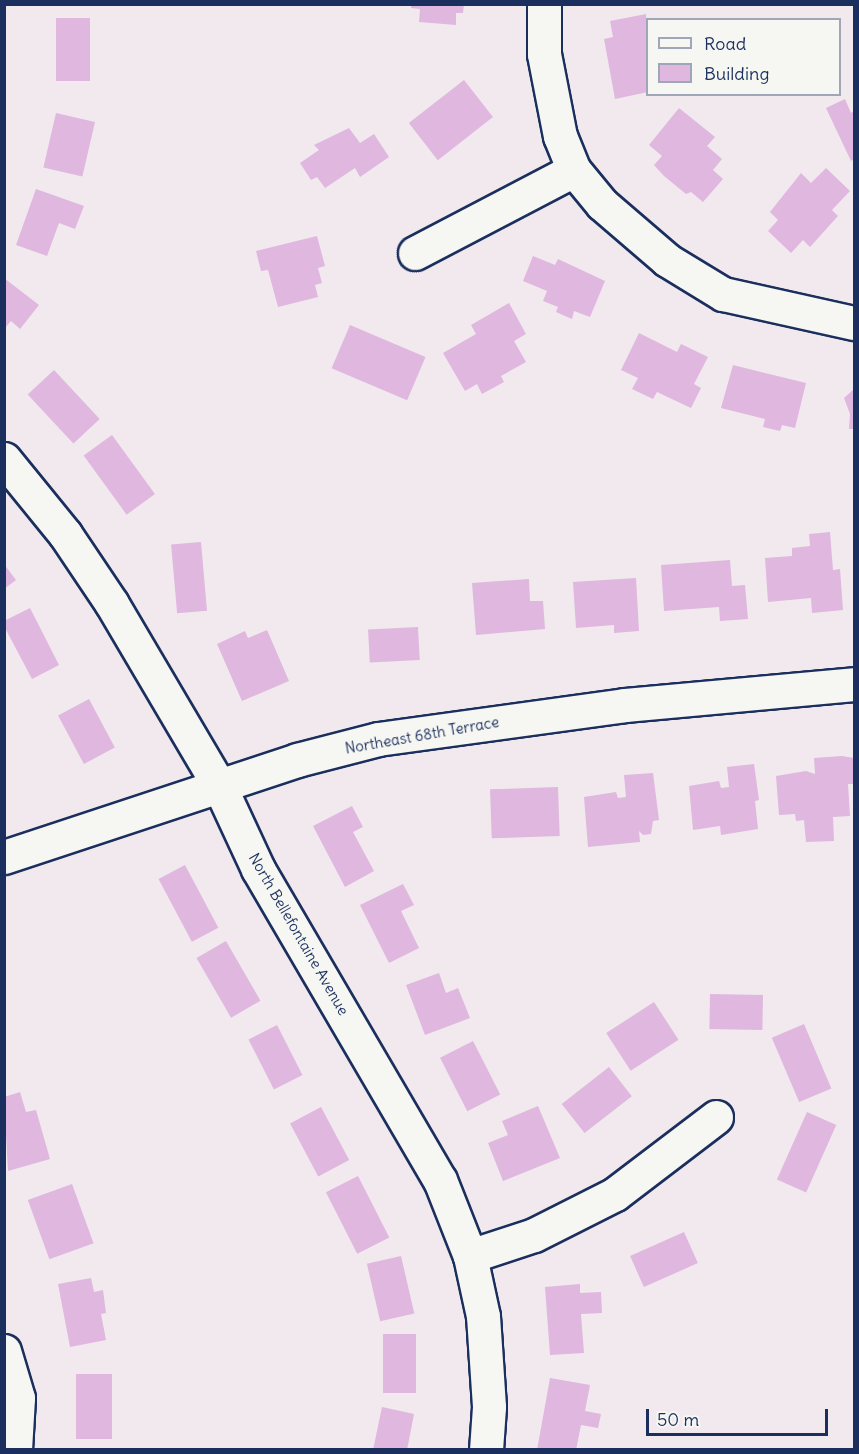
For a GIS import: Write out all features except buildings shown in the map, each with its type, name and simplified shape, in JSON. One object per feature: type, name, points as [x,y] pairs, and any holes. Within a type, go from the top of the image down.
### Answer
[{"type":"street","points":[[544,4],[548,87],[560,136],[574,170],[633,234],[667,261],[713,288],[756,304],[855,323]]},
{"type":"street","points":[[415,253],[574,170]]},
{"type":"street","name":"North Bellefontaine Avenue","points":[[4,459],[65,534],[112,604],[220,787],[258,869],[440,1180],[470,1256],[483,1316],[489,1407],[486,1449]]},
{"type":"street","name":"Northeast 68th Terrace","points":[[4,857],[297,760],[434,729],[625,705],[855,684]]},
{"type":"street","points":[[470,1256],[534,1235],[615,1194],[716,1117]]},
{"type":"street","points":[[4,1351],[18,1398],[15,1449]]}]
